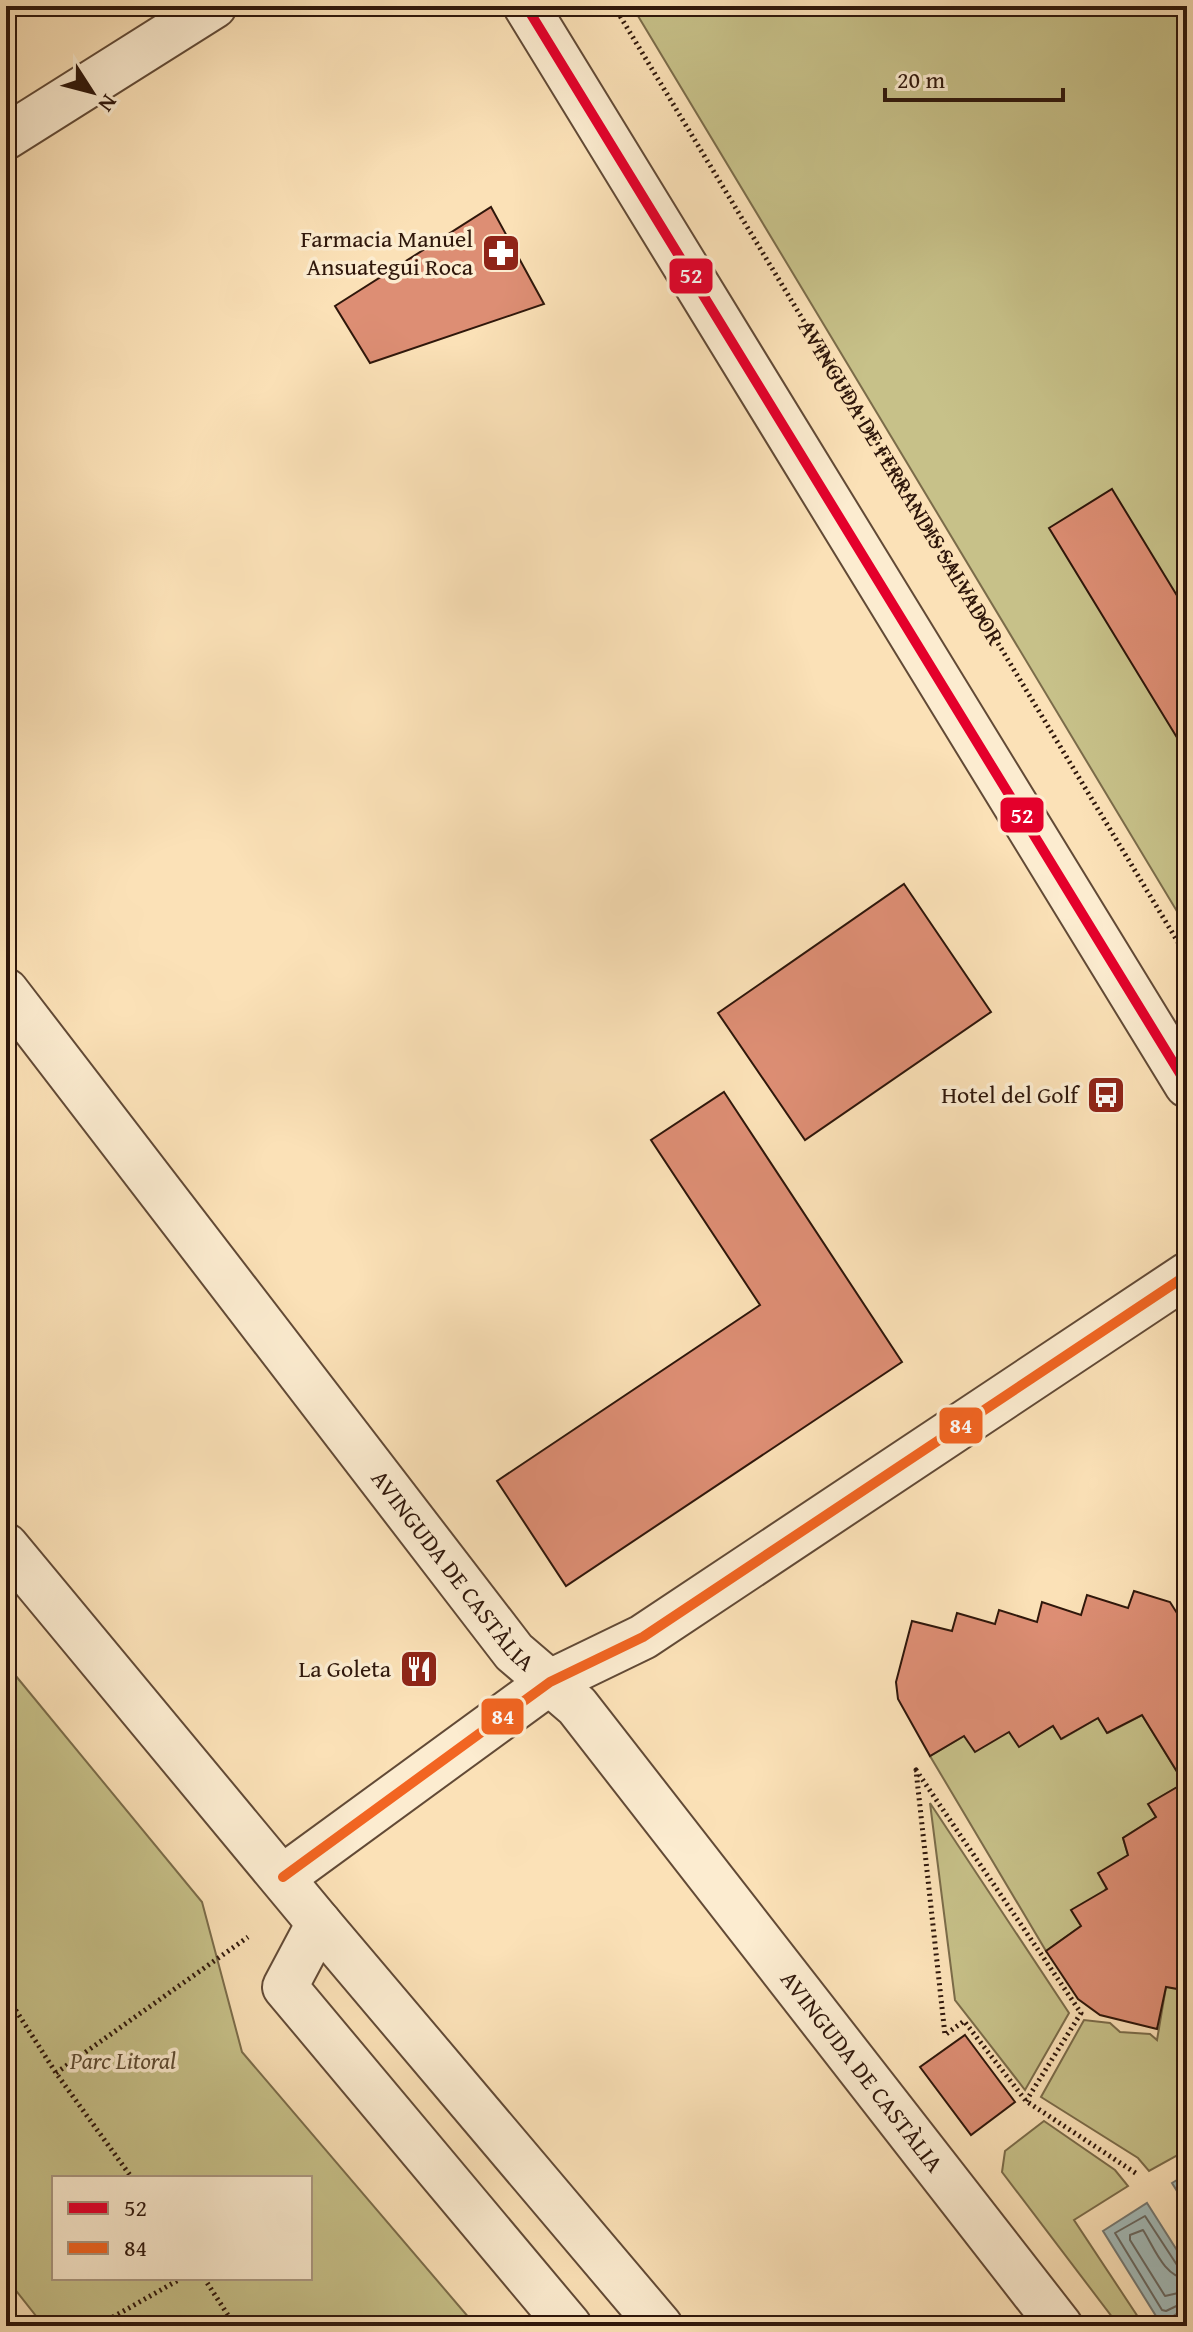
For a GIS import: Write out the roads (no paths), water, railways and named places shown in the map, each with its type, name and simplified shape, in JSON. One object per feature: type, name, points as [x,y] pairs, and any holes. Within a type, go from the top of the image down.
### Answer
[{"type":"street","points":[[6,137],[214,6]]},
{"type":"street","points":[[526,6],[1187,1085]]},
{"type":"street","name":"AVINGUDA DE CASTÀLIA","points":[[6,991],[514,1652],[577,1706],[1060,2326]]},
{"type":"street","points":[[283,1877],[550,1682],[643,1637],[1187,1275]]},
{"type":"street","points":[[6,1546],[660,2326]]},
{"type":"street","points":[[319,1923],[285,1987],[569,2326]]},
{"type":"water","points":[[1187,2174],[1187,2207],[1172,2183]]},
{"type":"water","points":[[1147,2203],[1187,2266],[1187,2307],[1161,2324],[1103,2231]]},
{"type":"place","name":"Farmacia Manuel Ansuategui Roca","points":[[501,253]]},
{"type":"place","name":"Hotel del Golf","points":[[1106,1095]]},
{"type":"place","name":"La Goleta","points":[[419,1669]]},
{"type":"park label","name":"Parc Litoral","points":[[123,2061]]}]
